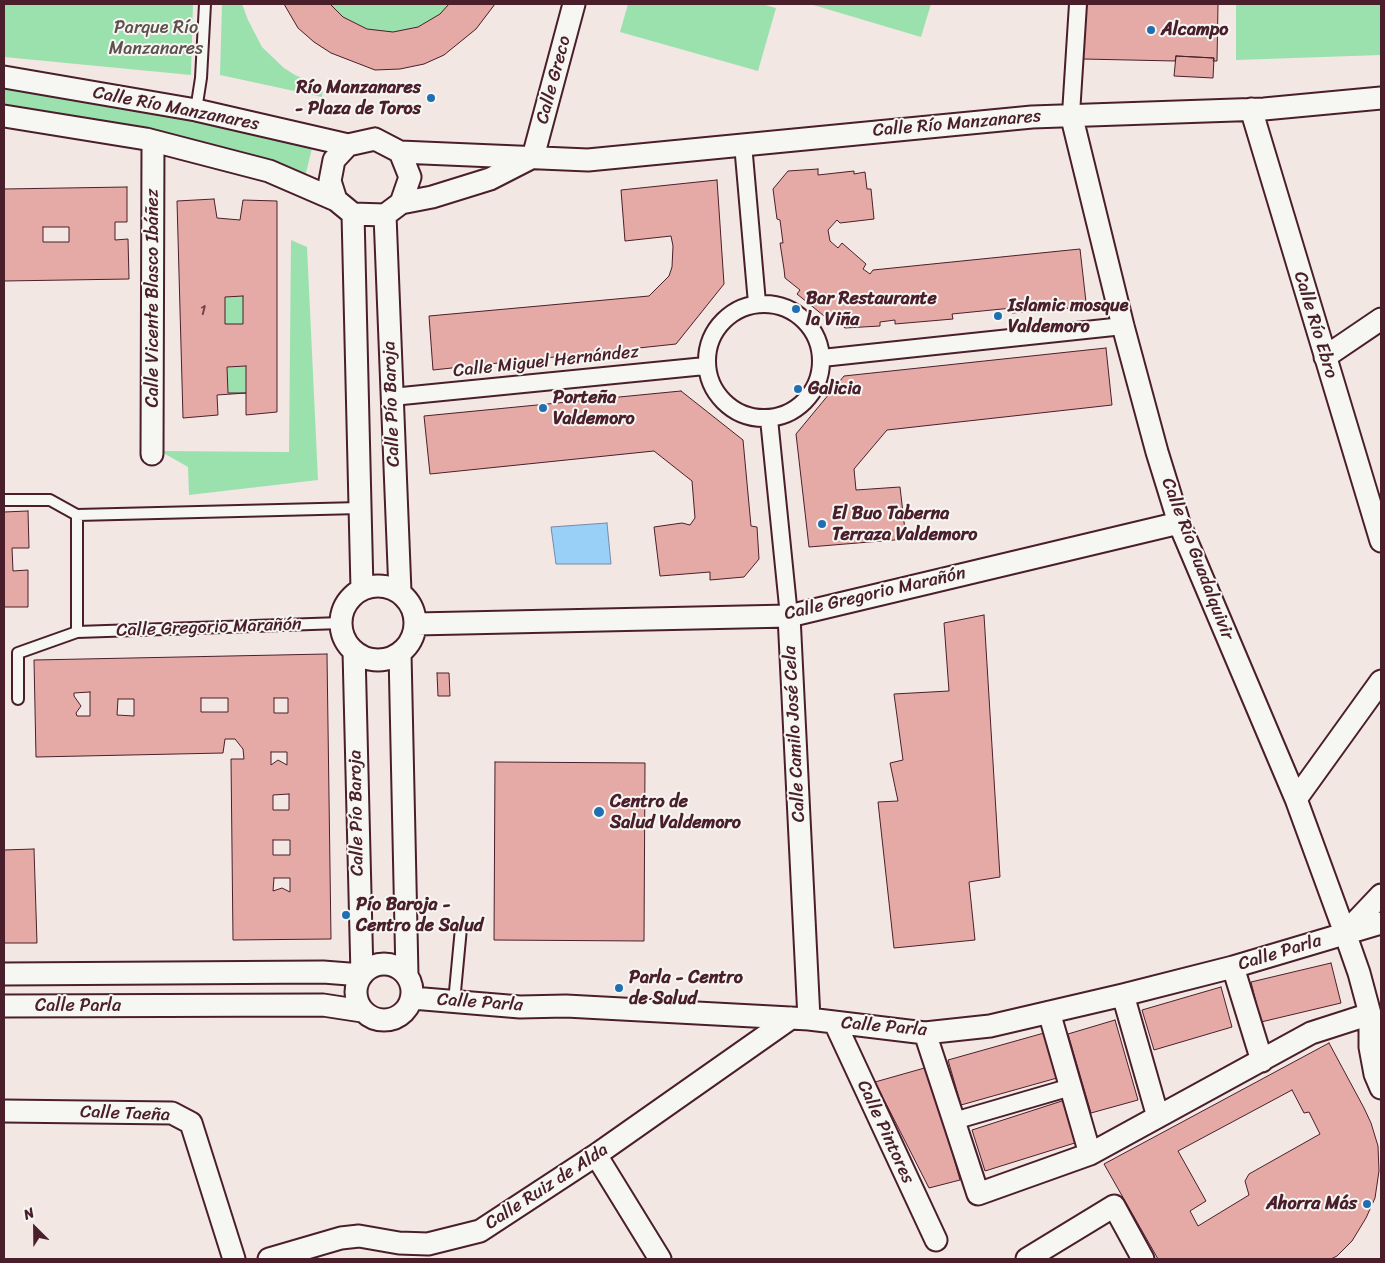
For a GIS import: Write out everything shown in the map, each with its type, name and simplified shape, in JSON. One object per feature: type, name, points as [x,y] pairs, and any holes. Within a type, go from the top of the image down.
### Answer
[{"type":"street","name":"Calle Greco","points":[[533,156],[574,4]]},
{"type":"street","points":[[1071,114],[1078,4]]},
{"type":"street","name":"Calle Río Manzanares","points":[[4,77],[196,110],[348,145]]},
{"type":"street","name":"Calle Río Manzanares","points":[[400,152],[533,156],[588,160],[1071,114],[1251,109],[1381,98]]},
{"type":"street","name":"Calle Río Ebro","points":[[1251,109],[1381,541]]},
{"type":"street","name":"Calle Río Guadalquivir","points":[[1071,114],[1123,326],[1157,452],[1179,523],[1296,799],[1345,933],[1359,973],[1370,1014],[1370,1047],[1381,1088]]},
{"type":"street","name":"Calle Río Manzanares","points":[[4,116],[146,139],[269,171],[336,200]]},
{"type":"street","points":[[393,209],[410,177],[400,152],[375,139],[348,145],[334,160],[330,180],[336,200],[353,214],[393,209],[490,179],[533,156]]},
{"type":"street","name":"Calle Vicente Blasco Ibáñez","points":[[152,454],[153,142]]},
{"type":"street","points":[[743,144],[757,302]]},
{"type":"street","name":"Calle Pío Baroja","points":[[393,209],[392,397],[400,592]]},
{"type":"street","name":"Calle Pío Baroja","points":[[353,214],[362,589]]},
{"type":"street","points":[[757,302],[786,306],[818,338],[822,358],[818,383],[786,415],[769,419],[742,415],[709,384],[705,366],[709,339],[741,307],[757,302]]},
{"type":"street","points":[[1325,357],[1381,319]]},
{"type":"street","points":[[822,358],[1123,326]]},
{"type":"street","name":"Calle Miguel Hernández","points":[[392,397],[705,366]]},
{"type":"street","name":"Calle Camilo José Cela","points":[[769,419],[789,616],[800,1019]]},
{"type":"street","name":"Calle Gregorio Marañón","points":[[416,624],[789,616],[1179,523]]},
{"type":"street","points":[[381,586],[400,592],[409,601],[414,612],[416,624],[414,636],[408,645],[400,653],[389,659],[365,658],[354,651],[347,644],[342,634],[342,613],[346,603],[362,589],[381,586]]},
{"type":"street","name":"Calle Pío Baroja","points":[[354,651],[362,975]]},
{"type":"street","points":[[400,653],[407,975],[412,986],[412,998],[407,1010],[391,1020],[385,1021],[372,1018],[362,1011],[356,999],[356,986],[362,975],[372,966],[385,963],[397,967],[407,975]]},
{"type":"street","points":[[1296,799],[1381,681]]},
{"type":"street","points":[[1345,933],[1381,895]]},
{"type":"street","points":[[1345,933],[1381,923]]},
{"type":"street","name":"Calle Parla","points":[[412,998],[520,1007],[566,1006],[800,1019],[925,1032],[990,1026],[1123,995],[1233,968],[1345,933]]},
{"type":"street","points":[[1233,968],[1262,1060]]},
{"type":"street","name":"Calle Parla","points":[[4,974],[323,972],[362,975]]},
{"type":"street","points":[[1123,995],[1158,1117]]},
{"type":"street","name":"Calle Parla","points":[[4,1006],[323,1005],[362,1011]]},
{"type":"street","points":[[1049,1012],[1090,1154]]},
{"type":"street","points":[[925,1032],[978,1194],[1090,1154],[1311,1033],[1370,1014]]},
{"type":"street","name":"Calle Ruiz de Alda","points":[[269,1259],[341,1238],[359,1236],[399,1243],[428,1244],[480,1231],[800,1019]]},
{"type":"street","name":"Calle Pintores","points":[[834,1023],[936,1240]]},
{"type":"street","points":[[954,1121],[1070,1087]]},
{"type":"street","name":"Calle Taeña","points":[[4,1111],[172,1113],[191,1123],[234,1259]]},
{"type":"street","points":[[596,1155],[660,1259]]},
{"type":"street","points":[[1027,1259],[1114,1206],[1143,1259]]},
{"type":"lane","points":[[196,110],[201,78],[205,4]]},
{"type":"lane","points":[[4,500],[50,500],[77,515],[360,508]]},
{"type":"lane","points":[[77,515],[77,632]]},
{"type":"lane","name":"Calle Gregorio Marañón","points":[[18,699],[18,653],[77,632],[341,623]]},
{"type":"lane","points":[[454,1002],[461,928]]},
{"type":"green space","name":"Parque Río Manzanares","points":[[4,4],[193,4],[191,75],[4,57]]},
{"type":"green space","points":[[222,4],[242,4],[262,47],[284,68],[323,88],[322,97],[220,75]]},
{"type":"green space","points":[[284,4],[495,4],[476,29],[444,55],[424,64],[400,69],[375,70],[331,53],[314,42],[298,28]]},
{"type":"green space","points":[[628,4],[762,4],[776,8],[758,71],[620,32]]},
{"type":"green space","points":[[810,4],[931,4],[921,37]]},
{"type":"green space","points":[[1236,4],[1381,4],[1381,55],[1236,60]]},
{"type":"green space","points":[[4,83],[129,104],[313,144],[306,173],[4,109]]},
{"type":"green space","points":[[291,240],[307,247],[318,480],[189,495],[188,467],[160,451],[289,452]]},
{"type":"green space","points":[[243,296],[243,324],[225,324],[225,297]]},
{"type":"green space","points":[[246,366],[246,393],[228,393],[227,367]]},
{"type":"water","points":[[607,523],[611,564],[556,564],[551,527]]},
{"type":"building","points":[[284,4],[330,4],[343,17],[367,29],[393,32],[418,27],[440,14],[449,4],[495,4],[476,29],[444,55],[424,64],[400,69],[375,70],[331,53],[314,42],[298,28]]},
{"type":"building","name":"Alcampo","points":[[1086,4],[1218,4],[1217,61],[1213,61],[1214,58],[1176,56],[1175,61],[1083,59]]},
{"type":"building","points":[[1176,56],[1214,58],[1213,78],[1174,76]]},
{"type":"building","points":[[818,169],[818,175],[854,171],[854,174],[865,172],[867,189],[871,189],[874,219],[840,223],[837,220],[828,230],[830,241],[838,248],[842,243],[866,264],[863,269],[870,274],[873,270],[1080,249],[1086,302],[1070,303],[1071,308],[1012,313],[1012,308],[952,314],[953,319],[895,324],[895,320],[880,322],[880,326],[845,328],[831,316],[829,320],[797,294],[800,290],[785,278],[780,243],[783,243],[780,220],[777,219],[773,189],[788,171]]},
{"type":"building","points":[[717,180],[724,284],[676,344],[433,370],[429,316],[649,296],[669,276],[672,267],[673,246],[671,236],[625,241],[621,190]]},
{"type":"building","points":[[127,187],[127,222],[115,222],[115,240],[128,239],[129,279],[4,281],[4,189]],"holes":[[[43,227],[69,227],[69,242],[43,242]]]},
{"type":"building","points":[[214,199],[217,218],[240,220],[243,200],[277,201],[277,412],[246,415],[246,393],[217,395],[218,415],[183,418],[177,201]],"holes":[[[243,296],[243,324],[225,324],[225,297]],[[246,366],[246,393],[228,393],[227,367]]]},
{"type":"building","points":[[1106,348],[1112,405],[887,430],[854,469],[856,490],[900,487],[906,539],[809,547],[796,434],[844,376]]},
{"type":"building","points":[[681,391],[743,440],[751,526],[757,527],[759,559],[744,577],[710,580],[710,572],[660,576],[654,527],[682,523],[690,525],[695,518],[692,481],[654,451],[430,474],[424,416]]},
{"type":"building","points":[[28,511],[29,548],[12,548],[13,571],[28,570],[28,607],[4,607],[4,512]]},
{"type":"building","points":[[984,615],[1000,877],[969,882],[975,940],[894,948],[878,802],[898,801],[890,763],[903,760],[894,694],[949,691],[944,623]]},
{"type":"building","points":[[327,654],[331,939],[233,940],[231,759],[244,759],[243,749],[235,739],[225,739],[223,753],[36,757],[34,660]],"holes":[[[90,692],[90,716],[77,716],[76,713],[81,706],[74,693]],[[201,698],[228,698],[228,712],[201,712]],[[274,698],[288,698],[288,713],[274,713]],[[118,699],[134,699],[134,716],[117,715]],[[271,752],[287,752],[287,765],[278,760],[271,765]],[[289,794],[289,810],[273,810],[273,795]],[[273,840],[290,840],[290,855],[273,855]],[[274,878],[290,878],[290,892],[282,888],[273,891]]]},
{"type":"building","points":[[437,673],[449,673],[450,696],[438,696]]},
{"type":"building","points":[[495,762],[645,763],[644,941],[494,940]]},
{"type":"building","points":[[34,849],[37,943],[4,943],[4,850]]},
{"type":"building","points":[[1331,963],[1341,1003],[1261,1022],[1251,982]]},
{"type":"building","points":[[1221,987],[1232,1027],[1154,1050],[1142,1010]]},
{"type":"building","points":[[1115,1020],[1138,1100],[1091,1113],[1068,1034]]},
{"type":"building","points":[[1044,1033],[1057,1078],[961,1105],[948,1060]]},
{"type":"building","points":[[1329,1043],[1371,1123],[1378,1146],[1379,1171],[1375,1198],[1366,1218],[1352,1241],[1337,1256],[1331,1259],[1158,1259],[1104,1164]],"holes":[[[1292,1090],[1304,1113],[1309,1112],[1320,1134],[1249,1174],[1245,1181],[1249,1195],[1198,1226],[1190,1211],[1206,1201],[1178,1151]]]},
{"type":"building","points":[[928,1067],[960,1180],[929,1188],[875,1082]]},
{"type":"building","points":[[1065,1100],[1078,1142],[985,1171],[972,1130]]},
{"type":"place","name":"Alcampo","points":[[1151,30]]},
{"type":"place","name":"Río Manzanares - Plaza de Toros","points":[[431,98]]},
{"type":"place","name":"Bar Restaurante la Viña","points":[[796,309]]},
{"type":"place","name":"Islamic mosque Valdemoro","points":[[998,316]]},
{"type":"place","name":"Galicia","points":[[798,389]]},
{"type":"place","name":"Porteña Valdemoro","points":[[543,408]]},
{"type":"place","name":"El Buo Taberna Terraza Valdemoro","points":[[822,524]]},
{"type":"place","name":"Centro de Salud Valdemoro","points":[[599,812]]},
{"type":"place","name":"Pío Baroja - Centro de Salud","points":[[346,915]]},
{"type":"place","name":"Parla - Centro de Salud","points":[[619,988]]},
{"type":"place","name":"Ahorra Más","points":[[1367,1204]]}]
